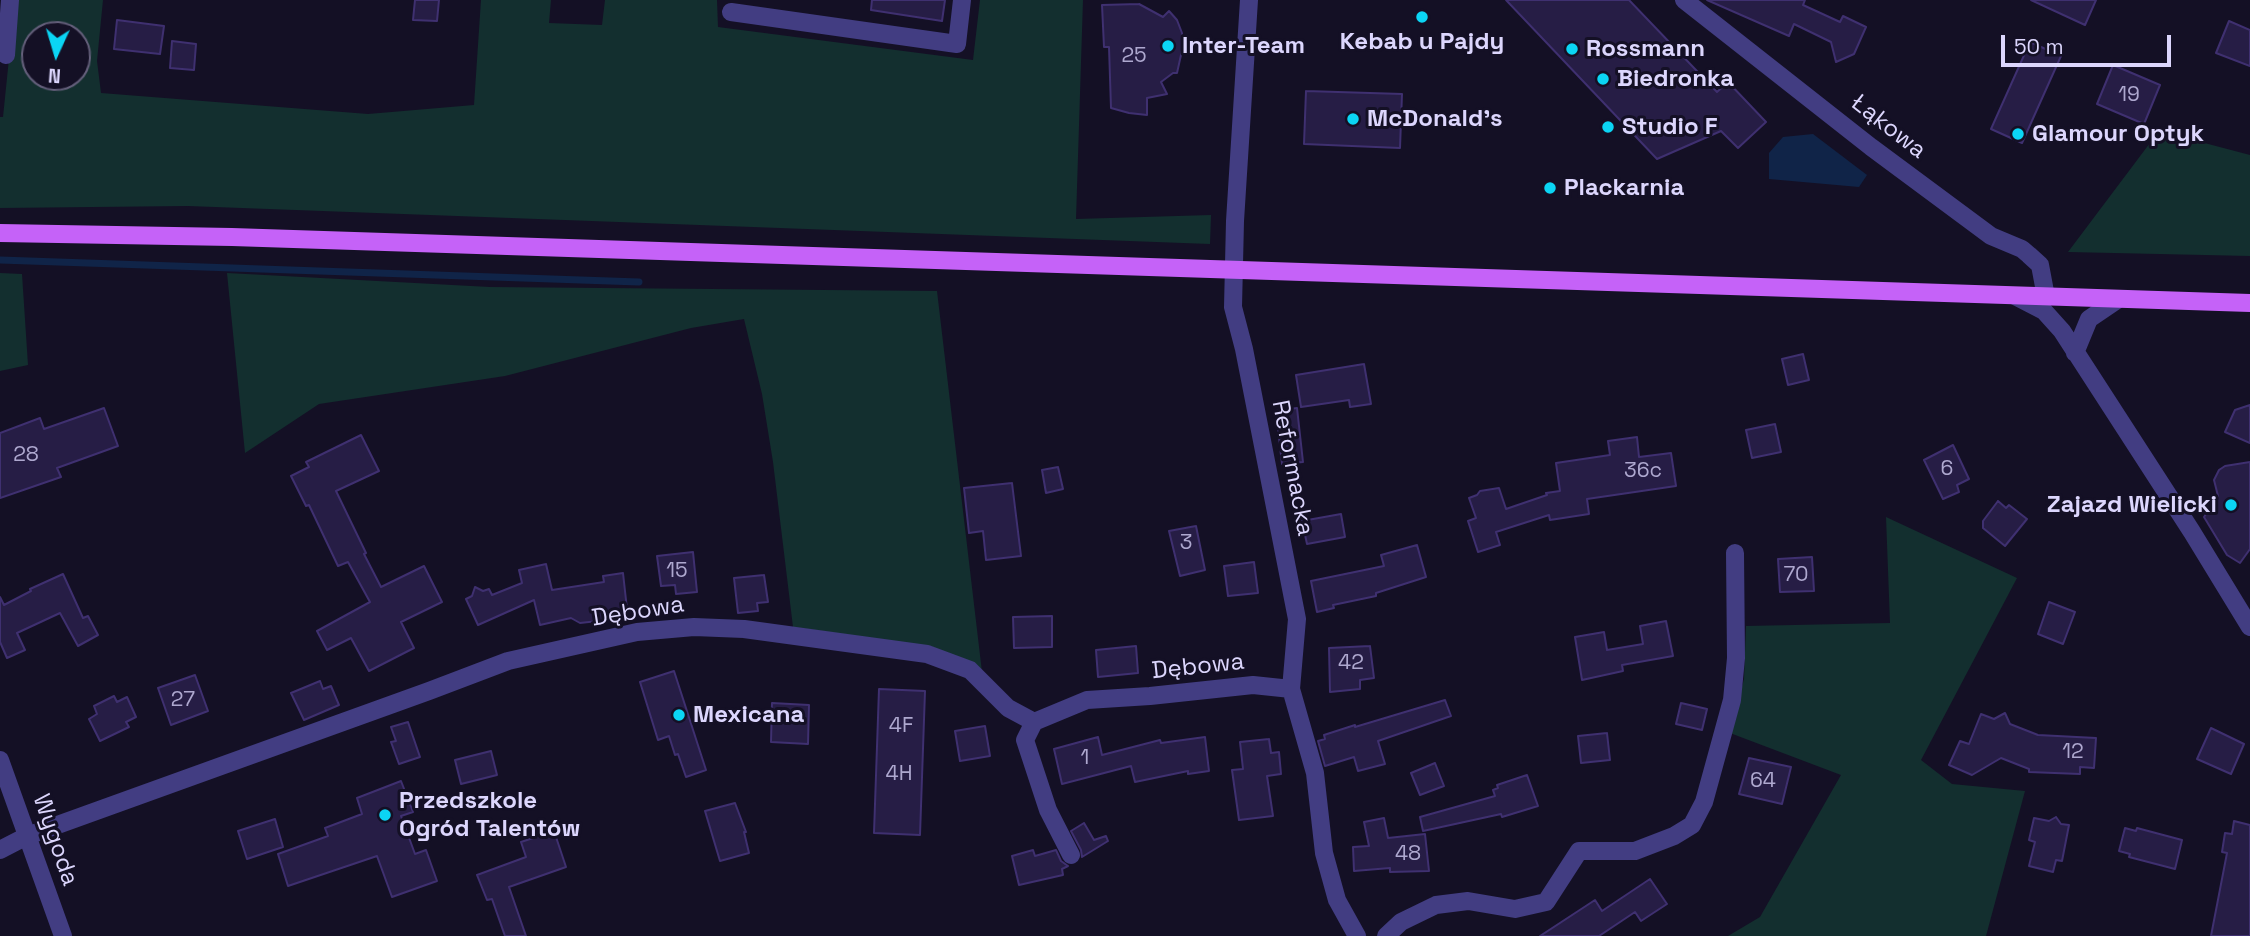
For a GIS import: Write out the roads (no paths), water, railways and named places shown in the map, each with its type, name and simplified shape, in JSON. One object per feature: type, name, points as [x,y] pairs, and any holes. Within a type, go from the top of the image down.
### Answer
[{"type":"main road","points":[[0,233],[232,237],[2250,303]]},
{"type":"street","points":[[6,55],[10,0]]},
{"type":"street","points":[[731,12],[957,44],[962,0]]},
{"type":"street","name":"Reformacka","points":[[1249,0],[1233,307],[1244,349],[1297,620],[1290,689],[1315,773],[1324,853],[1337,900],[1357,936]]},
{"type":"street","name":"Łąkowa","points":[[1684,0],[1871,147],[1991,236],[2022,249],[2040,265],[2046,297]]},
{"type":"street","points":[[2015,296],[2044,311],[2062,331],[2250,627]]},
{"type":"street","points":[[2075,353],[2089,319],[2117,300]]},
{"type":"street","points":[[1386,936],[1401,922],[1436,905],[1468,901],[1515,909],[1546,902],[1579,851],[1635,850],[1674,836],[1692,825],[1703,802],[1732,700],[1736,658],[1735,553]]},
{"type":"street","name":"Dębowa","points":[[0,850],[26,836],[508,661],[637,632],[694,627],[744,629],[927,654],[970,670],[1008,708],[1034,722],[1087,700],[1253,685],[1290,689]]},
{"type":"street","points":[[1034,722],[1025,740],[1048,810],[1071,855]]},
{"type":"street","name":"Wygoda","points":[[0,760],[63,936]]},
{"type":"water","points":[[1813,134],[1867,175],[1859,187],[1769,179],[1769,153],[1783,137]]},
{"type":"waterway","points":[[0,260],[639,282]]},
{"type":"place","name":"Kebab u Pajdy","points":[[1422,17]]},
{"type":"place","name":"Inter-Team","points":[[1168,46]]},
{"type":"place","name":"Rossmann","points":[[1572,49]]},
{"type":"place","name":"Biedronka","points":[[1603,79]]},
{"type":"place","name":"McDonald's","points":[[1353,119]]},
{"type":"place","name":"Studio F","points":[[1608,127]]},
{"type":"place","name":"Glamour Optyk","points":[[2018,134]]},
{"type":"place","name":"Plackarnia","points":[[1550,188]]},
{"type":"place","name":"Zajazd Wielicki","points":[[2231,505]]},
{"type":"place","name":"Mexicana","points":[[679,715]]},
{"type":"place","name":"Przedszkole Ogród Talentów","points":[[385,815]]}]
